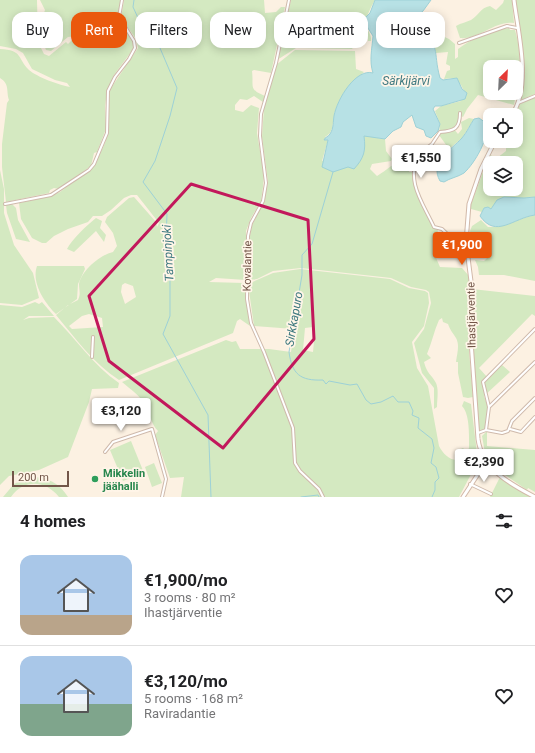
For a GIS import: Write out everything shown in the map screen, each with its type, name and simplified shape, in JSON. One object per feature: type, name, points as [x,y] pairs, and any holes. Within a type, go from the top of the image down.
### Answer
[{"type":"street","points":[[5,204],[56,193],[89,170],[97,160],[107,133],[108,92],[114,77],[135,48],[134,41],[119,17],[122,0]]},
{"type":"street","name":"Kovalantie","points":[[289,0],[274,70],[261,114],[260,136],[266,183],[263,201],[251,223],[248,236],[247,299],[251,323],[264,352],[293,428],[295,463],[300,471],[320,489],[322,497]]},
{"type":"street","points":[[514,0],[522,57],[518,103],[516,108]]},
{"type":"street","points":[[459,43],[507,26],[517,28]]},
{"type":"street","points":[[518,103],[535,96]]},
{"type":"street","points":[[460,113],[460,120],[455,128],[451,131],[440,132],[432,144],[419,154],[414,177],[416,193],[434,227],[442,230],[467,254]]},
{"type":"street","name":"Ihastjärventie","points":[[486,462],[479,448],[471,341],[472,289],[466,242],[469,204],[481,169],[492,148]]},
{"type":"street","points":[[486,430],[489,407],[483,382],[535,329]]},
{"type":"street","points":[[92,357],[93,337]]},
{"type":"street","points":[[489,407],[535,362]]},
{"type":"street","points":[[510,430],[512,421],[535,398]]},
{"type":"street","points":[[478,433],[486,430],[502,433],[510,430],[520,432],[535,417]]},
{"type":"street","points":[[105,452],[113,442],[152,429],[166,479],[162,497]]},
{"type":"street","points":[[463,497],[470,484],[486,462],[496,472],[535,497]]},
{"type":"street","points":[[470,484],[491,494]]},
{"type":"highlighted area","points":[[191,184],[308,220],[314,339],[223,448],[109,361],[89,296]]},
{"type":"green space","points":[[0,0],[37,0],[37,12],[12,12],[12,48],[41,48],[44,54],[49,56],[59,48],[63,48],[63,44],[66,42],[68,44],[71,41],[71,48],[127,48],[127,32],[134,42],[134,48],[114,75],[107,92],[105,106],[106,129],[97,152],[94,153],[91,166],[59,189],[54,188],[50,190],[49,193],[6,202],[2,167],[2,144],[7,103],[9,100],[6,85],[0,78],[0,49],[13,51],[19,55],[25,66],[37,75],[54,83],[70,87],[67,83],[55,80],[32,69],[23,53],[16,49],[0,46]]},
{"type":"green space","points":[[40,0],[121,0],[118,12],[71,12],[71,37],[63,41],[63,12],[44,12],[45,10]]},
{"type":"green space","points":[[124,0],[264,0],[265,12],[210,12],[210,48],[266,48],[266,13],[274,12],[274,48],[276,48],[271,73],[254,70],[252,71],[253,87],[260,94],[265,96],[263,102],[254,96],[247,100],[240,99],[235,105],[235,110],[243,112],[251,105],[259,108],[257,133],[264,175],[261,201],[251,218],[246,231],[246,280],[216,278],[209,282],[244,283],[250,326],[240,319],[237,321],[233,333],[119,380],[110,374],[93,358],[56,315],[68,305],[78,300],[80,294],[79,284],[84,274],[92,264],[103,256],[113,252],[117,246],[113,233],[105,222],[107,217],[129,198],[134,197],[156,222],[157,227],[159,223],[137,195],[131,195],[124,198],[102,216],[93,216],[88,222],[68,229],[54,236],[46,243],[42,243],[32,238],[21,219],[19,203],[51,196],[60,192],[94,166],[105,143],[108,131],[109,91],[138,48],[202,48],[202,12],[135,12],[135,38],[127,26],[127,12],[122,12]],"holes":[[[125,283],[133,286],[136,297],[125,304],[121,292],[122,285]],[[89,314],[102,318],[103,327],[72,329],[69,326],[82,316]]]},
{"type":"green space","points":[[291,0],[375,0],[368,15],[368,12],[288,12]]},
{"type":"green space","points":[[504,0],[512,0],[514,23],[500,24],[474,36],[460,38],[456,26],[471,20],[487,7],[490,6],[496,10]]},
{"type":"green space","points":[[515,0],[535,0],[535,94],[523,99],[524,57]]},
{"type":"green space","points":[[281,7],[285,7],[284,12],[276,12]]},
{"type":"green space","points":[[509,28],[510,30],[515,30],[519,49],[520,60],[483,60],[483,96],[478,95],[467,109],[463,117],[461,116],[461,110],[459,121],[453,128],[458,134],[462,129],[461,122],[469,118],[474,119],[462,138],[449,149],[439,135],[440,124],[435,111],[441,106],[461,101],[464,91],[461,85],[453,78],[444,79],[447,71],[450,70],[450,66],[446,64],[448,52],[436,53],[435,48],[445,48],[445,37],[455,44],[455,59],[458,57],[458,49],[470,41],[489,33]]},
{"type":"green space","points":[[368,30],[371,36],[371,41],[368,41]]},
{"type":"green space","points":[[45,48],[55,48],[51,51],[46,50]]},
{"type":"green space","points":[[280,48],[296,48],[277,60]]},
{"type":"green space","points":[[296,48],[353,48],[352,49]]},
{"type":"green space","points":[[295,50],[355,51],[356,69],[364,72],[346,91],[336,109],[331,131],[325,137],[328,140],[322,161],[365,144],[363,136],[366,136],[385,139],[386,151],[392,159],[391,161],[372,164],[370,169],[377,176],[399,162],[409,162],[409,172],[413,172],[415,188],[420,201],[434,227],[438,229],[437,239],[442,242],[434,253],[440,267],[462,268],[469,276],[471,286],[469,351],[473,397],[463,397],[458,373],[458,362],[456,362],[458,344],[448,324],[443,322],[442,318],[437,324],[427,354],[431,358],[424,362],[426,369],[437,386],[437,407],[434,409],[434,388],[422,373],[414,343],[424,329],[431,303],[429,292],[426,290],[411,287],[391,278],[301,268],[273,271],[257,279],[249,280],[249,241],[252,225],[264,201],[268,182],[262,137],[264,108],[276,65]]},
{"type":"green space","points":[[535,97],[535,197],[504,197],[491,209],[484,208],[482,212],[471,209],[471,204],[483,172],[483,196],[523,196],[523,156],[500,156],[506,151],[506,148],[523,148],[523,108],[518,108],[520,104]]},
{"type":"green space","points":[[496,100],[515,100],[514,105]]},
{"type":"green space","points":[[0,170],[4,189],[4,213],[14,245],[33,273],[39,298],[22,305],[0,303]]},
{"type":"green space","points":[[12,204],[16,208],[18,220],[30,242],[16,239],[7,213],[6,205]]},
{"type":"green space","points":[[535,215],[535,281],[504,275],[479,275],[475,260],[484,261],[490,255],[487,246],[489,244],[483,242],[475,245],[470,231],[472,226],[481,220],[488,227],[500,226]]},
{"type":"green space","points":[[96,218],[102,221],[100,228],[106,235],[104,242],[96,231],[74,252],[67,249],[84,228]]},
{"type":"green space","points":[[37,266],[84,266],[85,269],[78,284],[77,299],[56,314],[37,286]]},
{"type":"green space","points":[[300,269],[390,279],[409,288],[428,293],[429,303],[424,326],[412,342],[417,368],[428,386],[439,446],[445,454],[456,460],[459,460],[462,455],[459,450],[463,448],[467,452],[469,448],[468,420],[462,406],[464,401],[471,404],[478,461],[459,497],[181,497],[184,477],[170,478],[155,435],[158,431],[152,422],[143,401],[122,382],[226,340],[232,342],[236,341],[240,349],[269,349],[291,352],[294,329],[254,326],[248,284],[273,273]],"holes":[[[313,327],[315,331],[313,352],[303,350],[305,328]]]},
{"type":"green space","points":[[472,289],[535,296],[535,316],[532,314],[479,368],[488,378],[502,365],[510,372],[484,396],[488,407],[487,427],[486,430],[478,433],[471,341]]},
{"type":"green space","points":[[35,302],[39,304],[42,302],[54,316],[29,316],[23,320],[29,318],[54,317],[93,360],[119,383],[118,388],[92,389],[89,402],[68,457],[39,470],[9,476],[0,485],[0,305],[22,307]]},
{"type":"green space","points":[[487,431],[487,446],[535,450],[535,492],[528,488],[527,490],[495,468],[485,453],[482,436]]},
{"type":"green space","points":[[131,441],[144,473],[123,481],[110,450]]},
{"type":"green space","points":[[154,463],[162,483],[152,487],[145,467]]},
{"type":"green space","points":[[28,477],[51,481],[60,487],[68,497],[59,497],[47,487],[35,484],[22,487],[11,497],[3,497],[14,484]]},
{"type":"green space","points":[[500,477],[530,497],[490,497]]},
{"type":"water","name":"Särkijärvi","points":[[375,0],[431,0],[422,12],[376,12],[376,48],[435,48],[440,78],[443,80],[457,78],[462,89],[467,93],[465,99],[441,106],[435,106],[433,109],[440,124],[438,131],[431,138],[426,136],[424,130],[416,127],[412,115],[403,122],[401,127],[393,131],[385,139],[364,136],[364,154],[354,169],[348,167],[333,172],[322,167],[328,140],[324,140],[329,135],[333,127],[334,116],[339,101],[348,86],[360,75],[373,73],[371,59],[373,36],[368,28],[368,15]]},
{"type":"water","points":[[479,118],[483,121],[483,145],[481,150],[473,163],[464,173],[444,182],[440,181],[437,174],[439,162],[462,138],[474,119]]},
{"type":"water","points":[[504,197],[535,197],[535,215],[499,227],[486,223],[480,216],[484,208],[488,207],[491,209],[497,200]]},
{"type":"waterway","name":"Tampinjoki","points":[[134,0],[133,7],[139,20],[154,34],[177,88],[170,116],[155,161],[143,182],[167,214],[166,239],[170,253],[170,316],[163,334],[208,415],[211,497]]},
{"type":"waterway","name":"Sirkkapuro","points":[[333,172],[312,244],[302,255],[302,275],[289,352],[290,360],[298,375],[308,379],[323,380],[326,384],[329,381],[350,385],[357,384],[366,400],[371,404],[381,402],[393,396],[398,402],[409,402],[413,411],[412,415],[419,418],[418,428],[432,439],[434,448],[431,463],[436,467],[439,478],[435,482],[435,490],[432,497]]},
{"type":"waterway","points":[[301,497],[318,495],[319,497]]},
{"type":"place","name":"Mikkelin jäähalli","points":[[95,479]]}]
